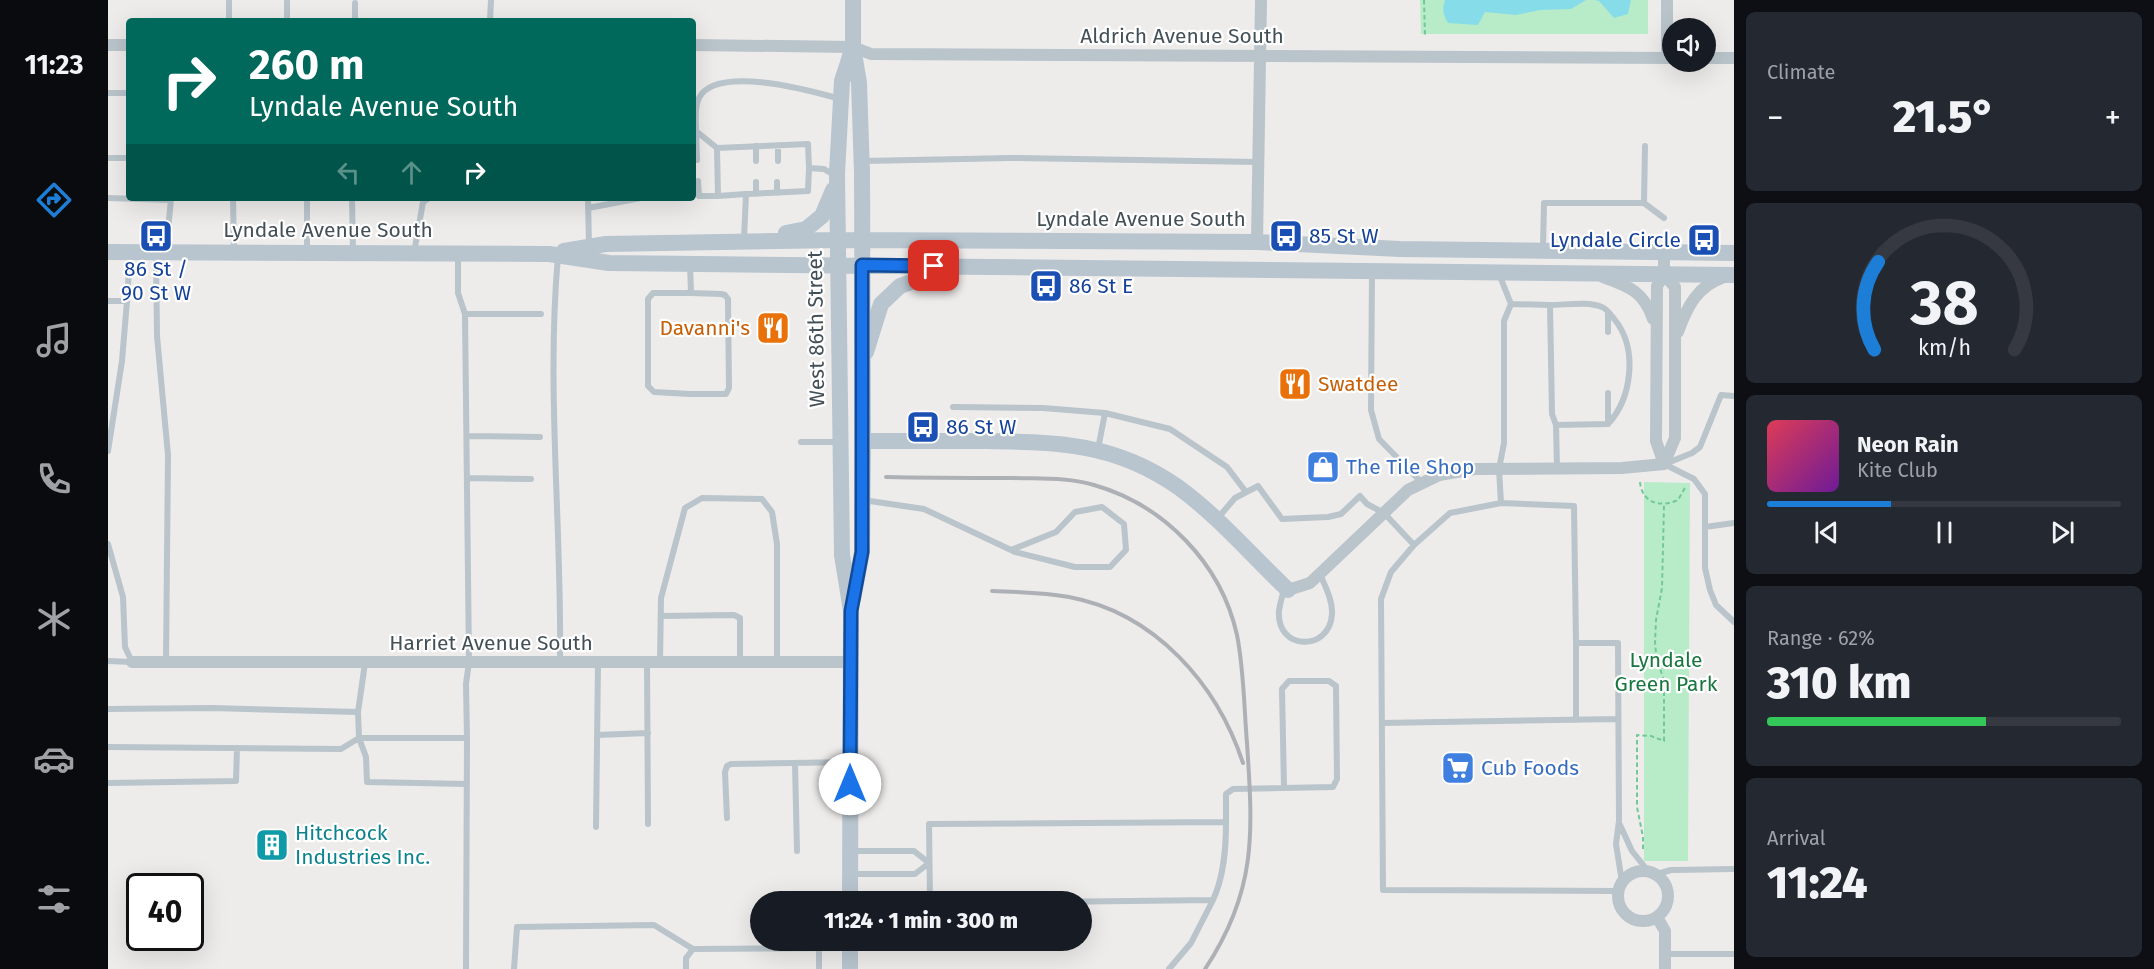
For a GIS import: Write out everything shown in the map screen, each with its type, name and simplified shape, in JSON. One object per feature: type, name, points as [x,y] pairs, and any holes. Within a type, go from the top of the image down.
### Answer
[{"type":"main road","name":"West 86th Street","points":[[850,891],[851,611],[862,552],[861,161],[859,83],[853,47],[853,0]]},
{"type":"main road","name":"West 86th Street","points":[[851,611],[842,555],[837,177],[842,81],[853,47]]},
{"type":"main road","points":[[774,240],[789,231],[806,229],[822,216],[830,201],[837,177]]},
{"type":"main road","name":"Lyndale Avenue South","points":[[555,254],[606,244],[774,240],[1257,242],[1400,249],[1734,253]]},
{"type":"main road","name":"Lyndale Avenue South","points":[[108,252],[555,254],[609,263],[1732,275]]},
{"type":"main road","points":[[862,361],[881,304],[900,286],[953,266]]},
{"type":"main road","points":[[862,441],[1041,442],[1077,445],[1114,454],[1148,469],[1179,488],[1216,520],[1286,588]]},
{"type":"main road","points":[[850,951],[850,969]]},
{"type":"street","points":[[1257,242],[1261,0]]},
{"type":"street","points":[[1667,0],[1668,18]]},
{"type":"street","points":[[108,45],[126,45]]},
{"type":"street","name":"Aldrich Avenue South","points":[[696,45],[853,47],[871,54],[1662,58]]},
{"type":"street","points":[[1716,58],[1734,58]]},
{"type":"street","points":[[1664,252],[1664,275],[1657,286],[1656,441],[1664,464]]},
{"type":"street","points":[[1593,274],[1620,283],[1639,294],[1650,309],[1657,328]]},
{"type":"street","points":[[1664,275],[1675,287],[1676,438],[1664,464]]},
{"type":"street","points":[[1675,339],[1686,311],[1695,296],[1713,281],[1732,275]]},
{"type":"street","points":[[840,442],[862,441]]},
{"type":"street","points":[[1286,588],[1310,583],[1408,490],[1439,475],[1474,469],[1622,468],[1664,464]]},
{"type":"street","name":"Harriet Avenue South","points":[[132,662],[850,662]]},
{"type":"street","points":[[1638,871],[1653,873],[1664,882],[1668,891],[1668,901],[1658,917],[1648,921],[1638,921],[1629,917],[1622,910],[1618,901],[1620,886],[1629,875],[1638,871]]},
{"type":"street","points":[[1658,917],[1665,931],[1665,969]]},
{"type":"lane","points":[[229,0],[229,18]]},
{"type":"lane","points":[[490,18],[491,0]]},
{"type":"lane","points":[[287,1],[287,18]]},
{"type":"lane","points":[[354,18],[355,3]]},
{"type":"lane","points":[[697,160],[696,106],[699,98],[710,87],[721,83],[775,83],[841,99]]},
{"type":"lane","points":[[108,93],[126,93]]},
{"type":"lane","points":[[696,131],[717,148],[808,144],[809,168],[808,191],[699,196],[698,181]]},
{"type":"lane","points":[[778,145],[778,161]]},
{"type":"lane","points":[[756,146],[756,161]]},
{"type":"lane","points":[[1644,203],[1645,146]]},
{"type":"lane","points":[[717,148],[718,196]]},
{"type":"lane","points":[[108,158],[126,158]]},
{"type":"lane","points":[[861,161],[1011,159],[1258,162]]},
{"type":"lane","points":[[809,168],[828,170],[837,177]]},
{"type":"lane","points":[[756,182],[756,194]]},
{"type":"lane","points":[[777,182],[777,193]]},
{"type":"lane","points":[[744,241],[746,194]]},
{"type":"lane","points":[[108,198],[126,198]]},
{"type":"lane","points":[[166,662],[168,455],[157,336],[161,252],[171,201]]},
{"type":"lane","points":[[233,201],[234,253]]},
{"type":"lane","points":[[307,201],[307,253]]},
{"type":"lane","points":[[352,201],[353,253]]},
{"type":"lane","points":[[414,253],[423,201]]},
{"type":"lane","points":[[588,201],[589,247]]},
{"type":"lane","points":[[588,208],[625,201]]},
{"type":"lane","points":[[1543,252],[1544,203],[1644,203],[1664,218]]},
{"type":"lane","points":[[108,450],[122,361],[130,252]]},
{"type":"lane","points":[[458,253],[458,293],[465,314],[467,436],[469,662],[466,684],[466,969]]},
{"type":"lane","points":[[555,254],[556,485],[560,662]]},
{"type":"lane","points":[[690,264],[691,293]]},
{"type":"lane","points":[[1372,271],[1371,410],[1379,439],[1422,483]]},
{"type":"lane","points":[[1499,273],[1511,304],[1504,321],[1504,443],[1499,469],[1501,503]]},
{"type":"lane","points":[[653,293],[691,293],[721,294],[728,299],[729,388],[726,393],[654,392],[648,386],[648,299],[653,293]]},
{"type":"lane","points":[[108,301],[127,301]]},
{"type":"lane","points":[[1511,304],[1590,304],[1602,307],[1618,324],[1624,336],[1629,375],[1623,400],[1616,416],[1608,424],[1556,425]]},
{"type":"lane","points":[[1550,305],[1552,414],[1556,425],[1557,468]]},
{"type":"lane","points":[[1608,311],[1608,332]]},
{"type":"lane","points":[[465,314],[540,314]]},
{"type":"lane","points":[[1608,393],[1608,424]]},
{"type":"lane","points":[[1664,464],[1692,453],[1700,447],[1721,395],[1734,396]]},
{"type":"lane","points":[[952,407],[1043,408],[1105,413],[1170,429],[1227,467],[1246,492]]},
{"type":"lane","points":[[1098,450],[1105,413]]},
{"type":"lane","points":[[467,436],[540,437]]},
{"type":"lane","points":[[801,442],[840,442]]},
{"type":"lane","points":[[1664,464],[1694,479],[1706,494],[1706,568],[1710,590],[1716,605],[1734,622]]},
{"type":"lane","points":[[467,478],[531,479]]},
{"type":"lane","points":[[1216,520],[1235,498],[1258,486],[1282,519],[1328,517],[1341,514],[1360,496],[1367,504],[1384,513],[1414,545]]},
{"type":"lane","points":[[648,824],[648,733],[661,598],[685,508],[702,498],[762,499],[772,512],[777,544],[777,662]]},
{"type":"lane","points":[[862,500],[924,509],[1011,550],[1075,567],[1110,567],[1126,550],[1124,524],[1102,507],[1075,512],[1056,532],[1011,550]]},
{"type":"lane","points":[[1576,644],[1618,643],[1619,821],[1617,854],[1620,886],[1383,890],[1381,599],[1391,572],[1414,545],[1450,513],[1501,503],[1574,506],[1576,720]]},
{"type":"lane","points":[[1706,527],[1734,523]]},
{"type":"lane","points":[[108,544],[123,597],[125,647],[132,662],[108,661]]},
{"type":"lane","points":[[1286,588],[1279,612],[1283,631],[1296,641],[1305,644],[1317,639],[1328,629],[1332,614],[1328,592],[1320,574]]},
{"type":"lane","points":[[661,616],[734,615],[740,618],[740,662]]},
{"type":"lane","points":[[365,662],[358,712],[358,738],[366,757],[367,782],[467,784]]},
{"type":"lane","points":[[596,827],[598,662]]},
{"type":"lane","points":[[1169,969],[1191,943],[1218,889],[1223,868],[1226,794],[1233,789],[1333,787],[1337,779],[1336,686],[1329,681],[1289,681],[1282,689],[1284,787]]},
{"type":"lane","points":[[108,709],[212,708],[358,712]]},
{"type":"lane","points":[[1382,723],[1618,719]]},
{"type":"lane","points":[[597,735],[648,733]]},
{"type":"lane","points":[[108,747],[341,749],[358,738],[467,738]]},
{"type":"lane","points":[[108,783],[236,781],[237,748]]},
{"type":"lane","points":[[727,818],[725,772],[727,766],[731,764],[850,762]]},
{"type":"lane","points":[[795,763],[797,851]]},
{"type":"lane","points":[[1619,821],[1632,851],[1653,873],[1671,870],[1734,869]]},
{"type":"lane","points":[[930,891],[929,824],[1226,822]]},
{"type":"lane","points":[[850,851],[914,851],[929,863]]},
{"type":"lane","points":[[850,874],[915,874],[929,863]]},
{"type":"lane","points":[[1092,901],[1213,900]]},
{"type":"lane","points":[[514,969],[517,927],[654,925],[693,949],[750,949]]},
{"type":"lane","points":[[686,969],[686,958],[693,949]]},
{"type":"lane","points":[[819,951],[819,969]]},
{"type":"lane","points":[[1665,954],[1734,954]]},
{"type":"path","points":[[1424,0],[1425,36]]},
{"type":"path","points":[[1640,482],[1641,491],[1646,498],[1654,503],[1664,504],[1677,500],[1686,486]]},
{"type":"path","points":[[1643,849],[1637,807],[1637,735],[1651,736],[1664,741],[1664,682],[1655,642],[1656,620],[1662,588],[1664,504]]},
{"type":"green space","points":[[1420,0],[1648,0],[1648,34],[1421,34]]},
{"type":"green space","name":"Lyndale Green Park","points":[[1644,482],[1690,483],[1688,861],[1644,861]]},
{"type":"water","points":[[1445,0],[1586,0],[1571,9],[1540,10],[1516,15],[1485,12],[1478,25],[1448,23],[1444,12]]},
{"type":"water","points":[[1594,0],[1631,0],[1628,14],[1614,18],[1599,1]]},
{"type":"railway","points":[[886,477],[1054,479],[1094,485],[1120,494],[1166,522],[1186,540],[1218,584],[1229,609],[1239,648],[1249,775],[1250,833],[1243,887],[1222,941],[1205,969]]},
{"type":"railway","points":[[992,591],[1059,595],[1100,605],[1129,619],[1155,636],[1178,656],[1199,680],[1217,706],[1232,734],[1243,763]]},
{"type":"place","name":"86 St / 90 St W","points":[[156,236]]},
{"type":"place","name":"85 St W","points":[[1286,236]]},
{"type":"place","name":"Lyndale Circle","points":[[1704,240]]},
{"type":"place","name":"86 St E","points":[[1046,286]]},
{"type":"place","name":"Davanni's","points":[[773,328]]},
{"type":"place","name":"Swatdee","points":[[1295,384]]},
{"type":"place","name":"86 St W","points":[[923,427]]},
{"type":"place","name":"The Tile Shop","points":[[1323,467]]},
{"type":"place","name":"Cub Foods","points":[[1458,768]]},
{"type":"place","name":"Hitchcock Industries Inc.","points":[[272,845]]},
{"type":"route","points":[[850,784],[851,611],[862,552],[862,265],[934,266]]}]
